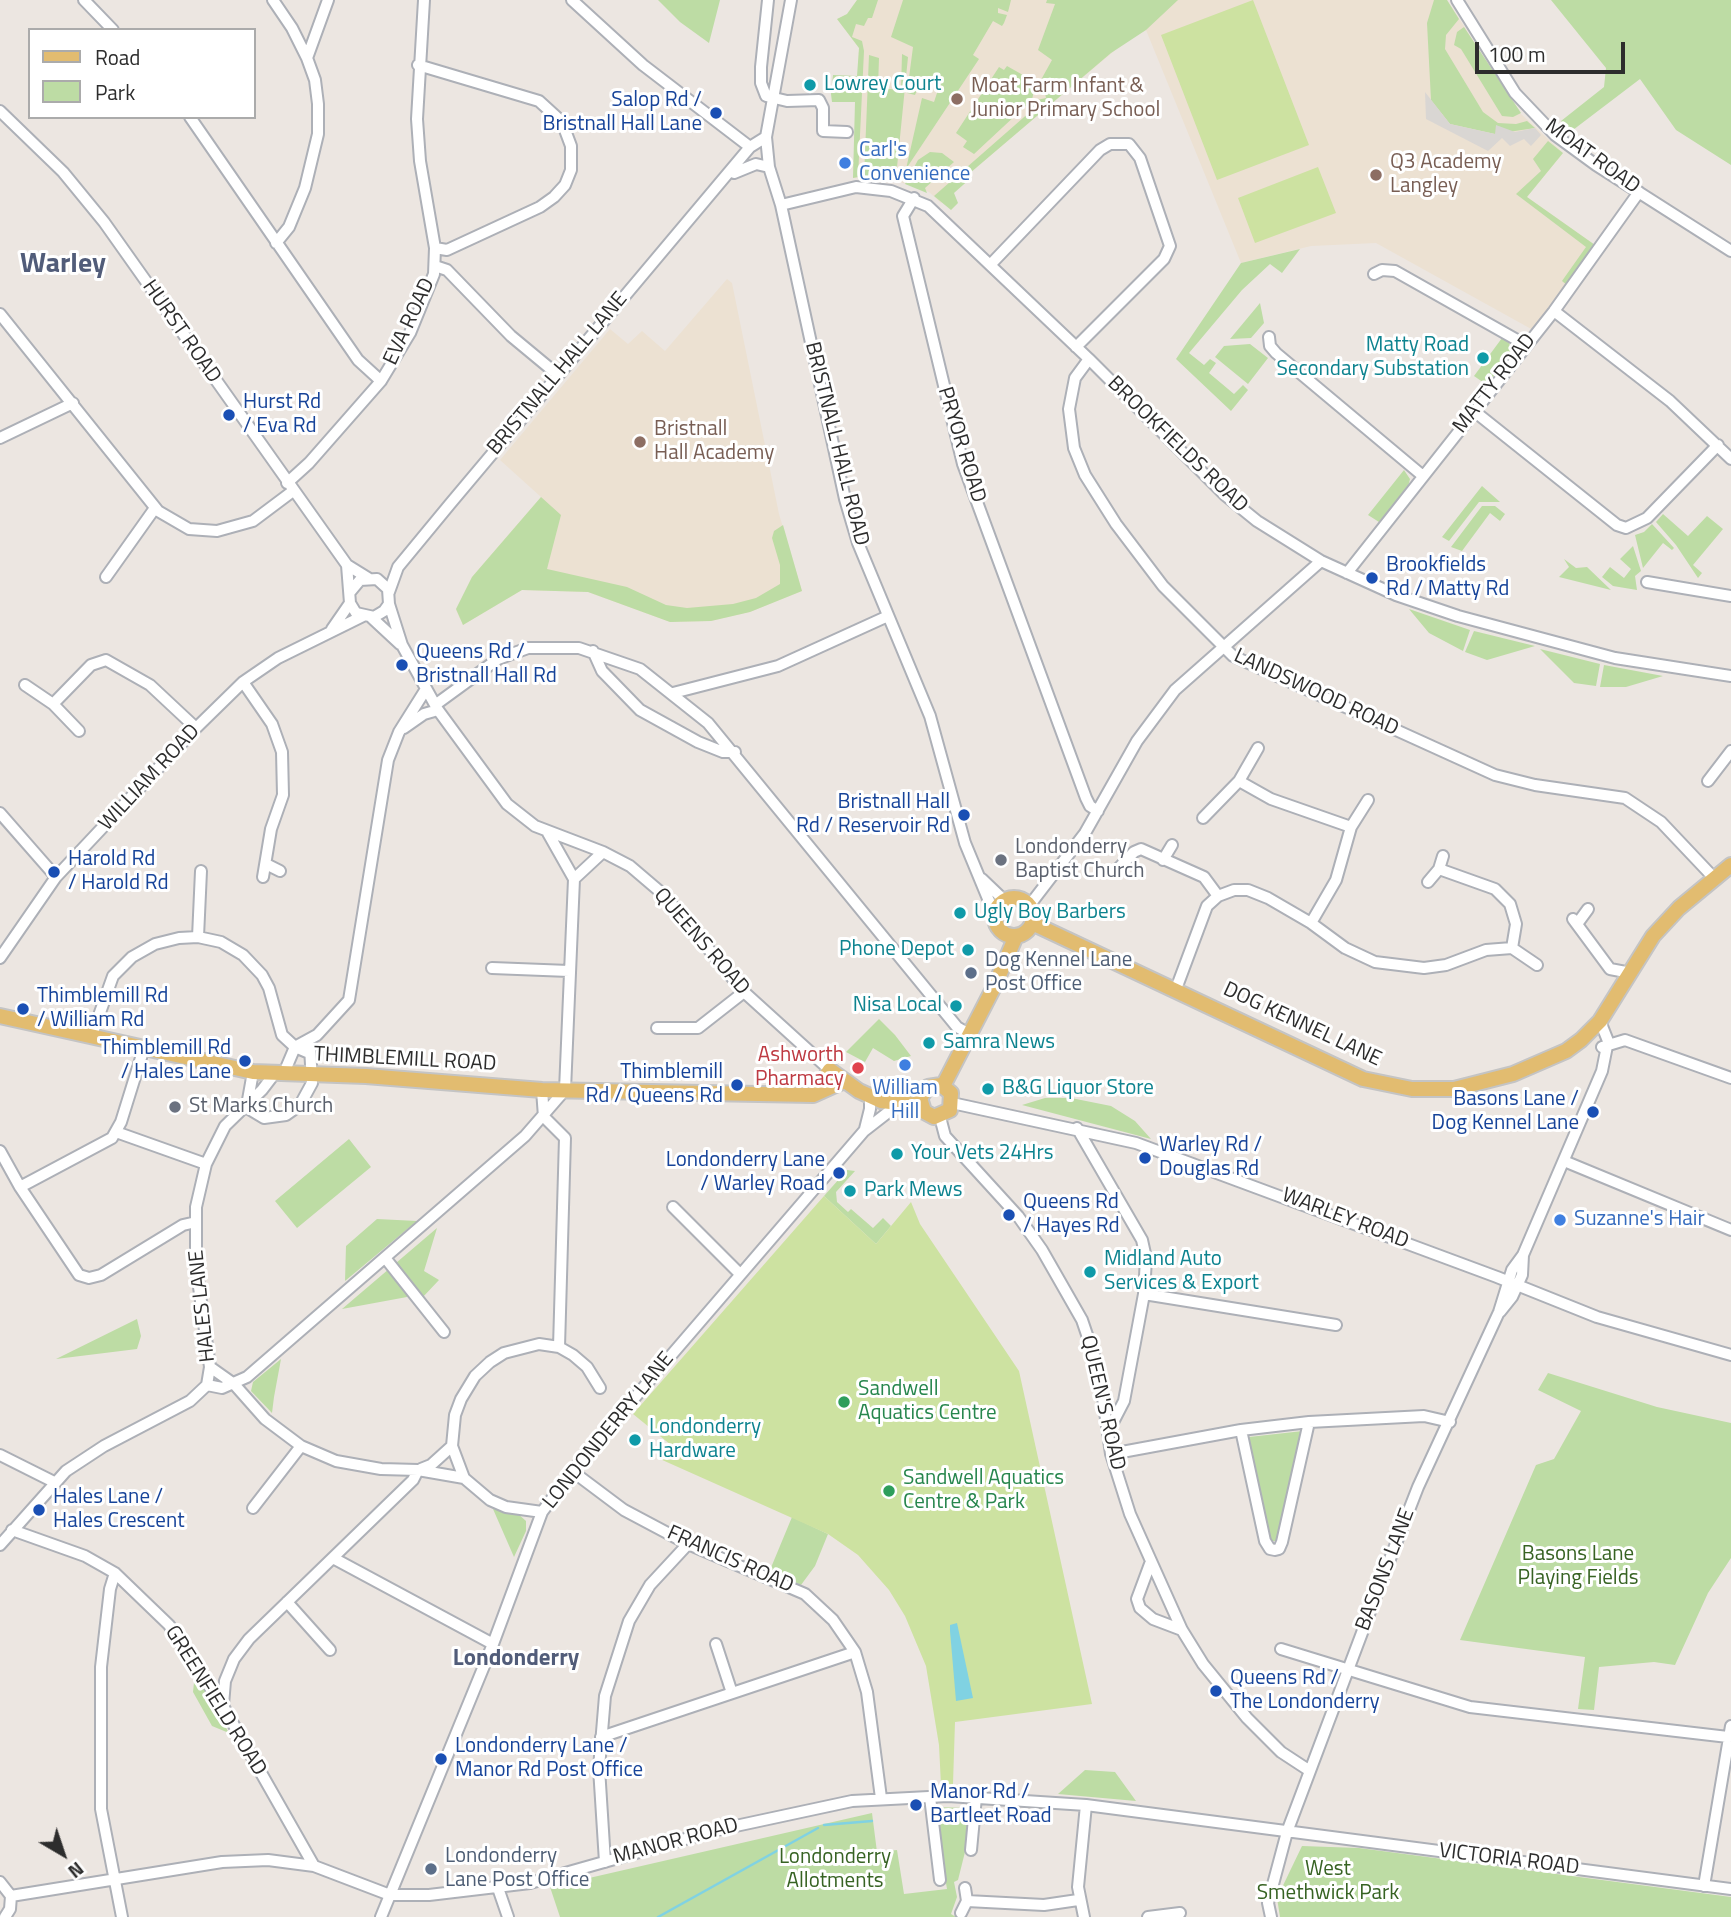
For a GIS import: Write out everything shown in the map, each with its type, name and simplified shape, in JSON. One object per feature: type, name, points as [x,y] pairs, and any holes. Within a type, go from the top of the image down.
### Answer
[{"type":"main road","name":"DOG KENNEL LANE","points":[[1032,923],[1363,1079],[1401,1088],[1454,1088],[1513,1074],[1566,1051],[1587,1035],[1600,1021],[1653,936],[1679,908],[1731,865]]},
{"type":"main road","points":[[943,1086],[971,1035],[1016,936],[1027,931],[1032,923],[1029,906],[1018,899],[1005,901],[996,920],[1004,959]]},
{"type":"main road","points":[[996,920],[1000,929],[1016,936]]},
{"type":"main road","name":"THIMBLEMILL ROAD","points":[[0,1016],[253,1072],[366,1076],[542,1090],[813,1095],[844,1081]]},
{"type":"main road","points":[[813,1095],[830,1070],[844,1081],[881,1101],[910,1104],[940,1117],[950,1110],[952,1103],[951,1093],[943,1086],[934,1085],[923,1092],[870,1095]]},
{"type":"main road","points":[[923,1092],[920,1098],[924,1111]]},
{"type":"street","points":[[84,0],[111,28]]},
{"type":"street","points":[[273,0],[292,28],[315,80],[318,134],[305,188],[289,227],[276,243]]},
{"type":"street","points":[[307,58],[328,0]]},
{"type":"street","name":"EVA ROAD","points":[[0,314],[73,403],[117,464],[155,508],[189,529],[217,531],[253,521],[290,487],[381,381],[410,333],[435,266],[435,248],[420,161],[418,65],[424,0]]},
{"type":"street","points":[[572,0],[643,65],[749,150],[755,163],[768,167]]},
{"type":"street","points":[[768,0],[761,79],[766,96],[772,100],[819,100],[823,108],[823,131],[847,132]]},
{"type":"street","name":"BRISTNALL HALL ROAD","points":[[791,0],[766,137],[768,167],[781,205],[845,499],[858,543],[930,716],[965,843],[996,920]]},
{"type":"street","name":"MOAT ROAD","points":[[1457,0],[1501,73],[1530,110],[1555,135],[1731,251]]},
{"type":"street","points":[[418,65],[539,101],[562,122],[571,146],[571,170],[565,185],[554,197],[540,207],[447,250],[435,248]]},
{"type":"street","name":"HURST ROAD","points":[[0,111],[63,172],[104,222],[347,565],[372,578]]},
{"type":"street","points":[[191,119],[358,360],[381,381]]},
{"type":"street","name":"BRISTNALL HALL LANE","points":[[389,598],[398,567],[749,150],[766,137]]},
{"type":"street","points":[[991,264],[1100,150],[1110,144],[1129,144],[1140,158],[1170,246],[1164,259],[1076,347]]},
{"type":"street","name":"BRISTNALL HALL LANE","points":[[721,183],[741,168],[755,163]]},
{"type":"street","points":[[781,205],[845,188],[879,188],[914,198]]},
{"type":"street","name":"MATTY ROAD","points":[[1347,573],[1554,310],[1639,192]]},
{"type":"street","name":"BROOKFIELDS ROAD","points":[[914,198],[939,214],[1225,495],[1257,521],[1321,561],[1396,595],[1537,638],[1615,658],[1731,676]]},
{"type":"street","name":"PRYOR ROAD","points":[[914,198],[903,216],[963,464],[1086,798],[1090,806],[1098,811]]},
{"type":"street","points":[[447,250],[447,270]]},
{"type":"street","points":[[435,266],[447,270],[511,336],[558,375]]},
{"type":"street","points":[[1374,274],[1382,270],[1395,271],[1526,345]]},
{"type":"street","points":[[1554,310],[1670,401],[1731,459]]},
{"type":"street","points":[[1269,337],[1270,346],[1276,353],[1423,476]]},
{"type":"street","name":"LANDSWOOD ROAD","points":[[1088,359],[1075,378],[1069,409],[1074,448],[1085,475],[1126,538],[1163,586],[1222,647],[1243,662],[1495,775],[1535,785],[1625,798],[1661,822],[1714,878]]},
{"type":"street","points":[[0,438],[73,403]]},
{"type":"street","points":[[1474,411],[1617,525],[1626,528],[1647,518],[1718,445]]},
{"type":"street","points":[[106,577],[155,508]]},
{"type":"street","points":[[1029,906],[1085,833],[1125,761],[1154,716],[1175,690],[1321,561]]},
{"type":"street","name":"HURST ROAD","points":[[347,565],[350,597]]},
{"type":"street","name":"BRISTNALL HALL LANE","points":[[372,578],[398,567]]},
{"type":"street","points":[[372,578],[389,598],[380,615],[367,617],[350,597],[357,582],[372,578]]},
{"type":"street","points":[[1647,582],[1731,596]]},
{"type":"street","name":"WILLIAM ROAD","points":[[330,632],[350,597]]},
{"type":"street","name":"QUEENS ROAD","points":[[389,598],[402,645],[426,689],[507,804],[520,817],[548,833],[603,852],[630,866],[664,895],[744,992],[830,1070]]},
{"type":"street","points":[[673,693],[778,666],[888,616]]},
{"type":"street","name":"WILLIAM ROAD","points":[[0,958],[56,877],[243,682],[278,658],[367,617]]},
{"type":"street","name":"QUEENS ROAD","points":[[367,617],[402,645]]},
{"type":"street","points":[[399,732],[437,707],[498,659],[528,648],[560,646],[593,651],[640,669],[708,723],[735,752],[957,1027],[971,1035]]},
{"type":"street","points":[[593,651],[602,671],[640,710],[698,741],[723,752],[735,752]]},
{"type":"street","points":[[53,704],[91,665],[106,660],[150,685],[196,728]]},
{"type":"street","points":[[1731,671],[1731,676]]},
{"type":"street","points":[[243,682],[272,724],[282,752],[283,795],[271,829],[263,877]]},
{"type":"street","points":[[25,685],[53,704],[79,731]]},
{"type":"street","points":[[245,1104],[264,1118],[286,1115],[300,1105],[308,1094],[309,1053],[317,1035],[349,1000],[388,760],[399,732],[426,689]]},
{"type":"street","points":[[1203,818],[1239,781],[1258,748]]},
{"type":"street","points":[[1708,781],[1730,754]]},
{"type":"street","points":[[1239,781],[1271,799],[1351,827]]},
{"type":"street","points":[[1311,923],[1336,880],[1351,827],[1368,800]]},
{"type":"street","points":[[0,813],[56,877]]},
{"type":"street","points":[[207,1385],[222,1388],[247,1377],[386,1259],[544,1117],[565,1090],[573,879],[548,833]]},
{"type":"street","points":[[1163,860],[1172,845]]},
{"type":"street","points":[[1115,872],[1134,852],[1141,849],[1204,877],[1218,897]]},
{"type":"street","points":[[573,879],[603,852]]},
{"type":"street","points":[[1428,881],[1439,869],[1443,856]]},
{"type":"street","points":[[266,864],[279,871]]},
{"type":"street","points":[[1439,869],[1494,889],[1510,904],[1516,924],[1512,948]]},
{"type":"street","points":[[198,937],[201,870]]},
{"type":"street","name":"BRISTNALL HALL ROAD","points":[[977,874],[1005,901]]},
{"type":"street","points":[[1176,989],[1207,906],[1218,897],[1234,890],[1248,890],[1311,923],[1345,948],[1375,962],[1402,968],[1446,965],[1486,950],[1512,948],[1537,965]]},
{"type":"street","points":[[1588,909],[1575,921],[1610,969],[1631,973]]},
{"type":"street","points":[[92,1035],[113,976],[132,957],[155,944],[179,937],[198,937],[221,942],[232,948],[262,975],[274,1002],[282,1035],[295,1047],[309,1053]]},
{"type":"street","points":[[357,963],[370,964]]},
{"type":"street","points":[[492,968],[569,971]]},
{"type":"street","points":[[657,1028],[698,1028],[744,992]]},
{"type":"street","points":[[1600,1021],[1604,1049]]},
{"type":"street","points":[[279,1073],[295,1047],[317,1035]]},
{"type":"street","points":[[1587,1035],[1604,1049]]},
{"type":"street","points":[[1604,1049],[1625,1040],[1731,1078]]},
{"type":"street","points":[[20,1187],[112,1138],[144,1048]]},
{"type":"street","name":"BASONS LANE","points":[[1271,1917],[1269,1903],[1287,1832],[1418,1487],[1512,1283],[1522,1275],[1522,1255],[1602,1071],[1604,1049]]},
{"type":"street","name":"HALES LANE","points":[[245,1104],[253,1072]]},
{"type":"street","name":"HALES LANE","points":[[0,1545],[54,1482],[92,1453],[190,1401],[207,1385],[210,1367],[196,1265],[196,1222],[206,1164],[225,1126],[279,1073]]},
{"type":"street","points":[[542,1090],[544,1117],[565,1138],[559,1347]]},
{"type":"street","points":[[864,1131],[870,1109],[870,1095]]},
{"type":"street","name":"LONDONDERRY LANE","points":[[381,1917],[493,1644],[542,1512],[572,1471],[864,1131],[900,1103]]},
{"type":"street","name":"WARLEY ROAD","points":[[952,1103],[1077,1128],[1136,1143],[1233,1177],[1597,1317],[1731,1355]]},
{"type":"street","name":"QUEEN'S ROAD","points":[[940,1117],[945,1136],[1018,1216],[1068,1292],[1092,1343],[1111,1454],[1150,1564],[1182,1630],[1203,1664],[1247,1718],[1281,1752],[1310,1771]]},
{"type":"street","points":[[1077,1128],[1142,1240],[1146,1258],[1144,1294],[1124,1401],[1109,1430]]},
{"type":"street","points":[[116,1132],[206,1164]]},
{"type":"street","points":[[0,1152],[79,1275],[89,1278],[101,1275],[183,1225],[196,1222]]},
{"type":"street","points":[[1564,1161],[1731,1230]]},
{"type":"street","points":[[673,1208],[740,1274]]},
{"type":"street","points":[[386,1259],[444,1332]]},
{"type":"street","points":[[1144,1294],[1336,1325]]},
{"type":"street","points":[[542,1512],[506,1507],[490,1500],[464,1478],[452,1446],[455,1415],[468,1385],[479,1372],[504,1353],[539,1344],[559,1347],[587,1367],[600,1388]]},
{"type":"street","points":[[210,1367],[234,1384],[265,1419],[301,1446],[336,1461],[380,1469],[418,1470],[464,1478]]},
{"type":"street","points":[[1111,1454],[1241,1430],[1310,1422],[1424,1416],[1450,1422]]},
{"type":"street","points":[[1241,1430],[1265,1541],[1270,1549],[1279,1549],[1310,1422]]},
{"type":"street","points":[[253,1508],[301,1446]]},
{"type":"street","points":[[223,1706],[225,1681],[234,1658],[249,1639],[413,1480],[418,1470],[431,1465],[452,1446]]},
{"type":"street","points":[[0,1455],[54,1482]]},
{"type":"street","name":"FRANCIS ROAD","points":[[572,1471],[624,1510],[688,1544],[805,1594],[833,1619],[855,1652],[867,1692],[881,1798]]},
{"type":"street","name":"GREENFIELD ROAD","points":[[12,1530],[85,1556],[115,1573],[169,1625],[223,1706],[314,1866]]},
{"type":"street","points":[[605,1862],[599,1769],[605,1696],[629,1621],[650,1585],[688,1544]]},
{"type":"street","points":[[333,1558],[493,1644]]},
{"type":"street","points":[[1150,1564],[1137,1599],[1140,1608],[1153,1619],[1182,1630]]},
{"type":"street","points":[[115,1573],[110,1589],[101,1667],[102,1809],[113,1880],[122,1917]]},
{"type":"street","points":[[286,1602],[330,1650]]},
{"type":"street","points":[[716,1644],[732,1693]]},
{"type":"street","points":[[1281,1649],[1470,1707],[1730,1731],[1704,1886]]},
{"type":"street","points":[[601,1737],[855,1652]]},
{"type":"street","points":[[930,1797],[940,1880]]},
{"type":"street","points":[[971,1850],[976,1797]]},
{"type":"street","name":"MANOR ROAD","points":[[11,1896],[222,1863],[268,1860],[314,1866],[390,1895],[429,1895],[498,1888],[530,1883],[785,1814],[881,1798],[976,1797],[1086,1805],[1287,1832]]},
{"type":"street","points":[[1084,1917],[1078,1900],[1086,1805]]},
{"type":"street","name":"VICTORIA ROAD","points":[[1287,1832],[1731,1889]]},
{"type":"street","points":[[0,1882],[11,1896],[10,1909],[5,1917]]},
{"type":"street","points":[[498,1888],[508,1917]]},
{"type":"street","points":[[961,1913],[967,1901],[965,1888]]},
{"type":"street","points":[[967,1901],[1044,1905],[1078,1900]]},
{"type":"street","points":[[1148,1917],[1181,1911]]},
{"type":"shaded area","name":"Q3 Academy Langley","points":[[857,0],[1447,0],[1520,113],[1563,153],[1527,197],[1595,245],[1533,330],[1376,243],[1311,246],[1241,263],[1146,30],[1126,41],[1031,121],[970,173],[972,177],[941,203],[929,192],[891,179],[853,178],[859,48],[837,19],[847,14]]},
{"type":"shaded area","points":[[1425,92],[1450,124],[1495,134],[1496,125],[1515,132],[1535,128],[1541,135],[1531,146],[1524,139],[1510,146],[1502,138],[1488,151],[1426,119]]},
{"type":"shaded area","name":"Bristnall Hall Academy","points":[[727,279],[732,283],[779,514],[802,591],[750,612],[711,621],[670,622],[588,592],[522,590],[463,625],[456,610],[472,577],[541,497],[500,460],[610,329],[628,344],[642,331],[665,351]]},
{"type":"green space","points":[[658,0],[720,0],[709,43],[680,22]]},
{"type":"green space","points":[[857,0],[878,0],[872,18],[868,18],[864,26],[856,24],[852,37],[862,41],[864,51],[858,177],[853,178],[855,102],[832,102],[831,94],[833,75],[857,76],[859,48],[837,19],[847,14]]},
{"type":"green space","points":[[903,0],[1011,0],[1008,12],[998,8],[998,13],[1007,15],[1004,23],[1002,26],[993,21],[973,55],[979,59],[906,169],[922,98],[934,102],[939,87],[921,80],[915,95],[907,93],[913,47],[891,37]]},
{"type":"green space","points":[[1047,0],[1178,0],[1146,30],[1111,53],[970,173],[972,177],[954,193],[958,203],[951,210],[934,196],[1031,111],[1037,100],[1046,98],[1042,78],[1052,60],[1038,50],[1055,4],[1046,3]]},
{"type":"green space","points":[[1253,0],[1309,145],[1217,180],[1161,35]]},
{"type":"green space","points":[[1434,0],[1447,0],[1459,19],[1446,35],[1445,49],[1483,112],[1498,123],[1516,124],[1527,121],[1535,128],[1495,134],[1450,124],[1431,100],[1427,23]]},
{"type":"green space","points":[[1551,0],[1731,0],[1731,165],[1676,130],[1640,79],[1569,133],[1561,121],[1604,87],[1606,68]]},
{"type":"green space","points":[[1464,27],[1521,113],[1513,117],[1502,116],[1461,49],[1454,45],[1457,32]]},
{"type":"green space","points":[[902,54],[908,57],[897,167],[900,178],[898,181],[864,177],[869,55],[879,58],[878,88],[901,90]]},
{"type":"green space","points":[[1007,66],[1030,79],[1034,90],[1032,100],[974,154],[963,147],[967,141],[956,133],[999,67],[1004,70]]},
{"type":"green space","points":[[1548,141],[1563,153],[1527,197],[1595,245],[1567,285],[1562,281],[1586,247],[1516,194],[1541,171],[1533,159]]},
{"type":"green space","points":[[930,152],[942,153],[954,162],[925,188],[927,193],[905,184],[918,160]]},
{"type":"green space","points":[[1318,167],[1336,213],[1255,243],[1238,198]]},
{"type":"green space","points":[[1300,249],[1282,273],[1270,264],[1242,290],[1189,353],[1204,365],[1210,359],[1216,363],[1209,373],[1234,394],[1243,385],[1248,390],[1231,411],[1176,359],[1241,263]]},
{"type":"green space","points":[[1260,303],[1264,323],[1251,338],[1230,339]]},
{"type":"green space","points":[[1502,338],[1509,343],[1512,352],[1487,385],[1474,376]]},
{"type":"green space","points":[[1250,344],[1268,358],[1248,384],[1215,357],[1224,346]]},
{"type":"green space","points":[[1404,470],[1410,479],[1408,487],[1379,522],[1368,515]]},
{"type":"green space","points":[[1482,486],[1500,502],[1479,502],[1449,541],[1442,537]]},
{"type":"green space","points":[[541,497],[561,515],[547,569],[627,587],[666,605],[687,608],[733,604],[756,598],[780,584],[780,565],[772,538],[774,531],[783,525],[802,591],[750,612],[711,621],[670,622],[588,592],[522,590],[463,625],[456,609],[472,577]]},
{"type":"green space","points":[[1482,506],[1495,506],[1505,514],[1500,521],[1490,513],[1462,551],[1451,547]]},
{"type":"green space","points":[[1663,514],[1688,536],[1707,516],[1723,529],[1693,565],[1702,573],[1698,578],[1676,545],[1656,522]]},
{"type":"green space","points":[[1652,524],[1674,548],[1672,550],[1663,543],[1643,568],[1635,535],[1644,532]]},
{"type":"green space","points":[[1633,546],[1641,571],[1635,576],[1637,590],[1613,586],[1602,577],[1610,567],[1624,578],[1631,569],[1620,559]]},
{"type":"green space","points":[[1564,559],[1576,568],[1587,567],[1611,590],[1559,577],[1569,567]]},
{"type":"green space","points":[[1409,609],[1470,630],[1463,651],[1429,633]]},
{"type":"green space","points":[[1474,631],[1535,646],[1487,660],[1465,652]]},
{"type":"green space","points":[[1540,649],[1600,664],[1596,686],[1574,683]]},
{"type":"green space","points":[[1604,665],[1663,676],[1626,687],[1600,687]]},
{"type":"green space","points":[[879,1019],[911,1056],[894,1061],[873,1048],[865,1062],[846,1052]]},
{"type":"green space","points":[[1045,1098],[1071,1098],[1111,1106],[1135,1121],[1151,1139],[1022,1105]]},
{"type":"green space","points":[[349,1139],[371,1167],[297,1228],[275,1201]]},
{"type":"green space","points":[[847,1170],[855,1171],[836,1192],[837,1202],[848,1212],[851,1209],[873,1228],[883,1218],[891,1226],[876,1244],[824,1196]]},
{"type":"green space","name":"Sandwell Aquatics Centre & Park","points":[[824,1196],[876,1244],[911,1202],[920,1224],[1019,1371],[1092,1704],[955,1722],[953,1784],[941,1785],[939,1745],[926,1666],[905,1616],[889,1590],[858,1555],[828,1534],[660,1459],[671,1445],[633,1414]]},
{"type":"green space","points":[[377,1219],[417,1221],[345,1281],[346,1246]]},
{"type":"green space","points":[[437,1228],[424,1271],[439,1280],[422,1298],[415,1290],[407,1297],[342,1309]]},
{"type":"green space","points":[[137,1319],[141,1336],[137,1349],[56,1359]]},
{"type":"green space","points":[[281,1359],[272,1413],[251,1391],[253,1382]]},
{"type":"green space","name":"Basons Lane Playing Fields","points":[[1548,1373],[1657,1407],[1731,1423],[1731,1558],[1708,1593],[1675,1665],[1654,1662],[1599,1667],[1594,1710],[1578,1709],[1585,1657],[1460,1640],[1536,1465],[1554,1459],[1581,1411],[1538,1390]]},
{"type":"green space","points":[[1303,1431],[1278,1541],[1271,1541],[1249,1437]]},
{"type":"green space","points":[[493,1509],[517,1513],[526,1521],[526,1531],[514,1557]]},
{"type":"green space","points":[[792,1517],[828,1534],[815,1566],[801,1585],[770,1570]]},
{"type":"green space","points":[[195,1673],[229,1733],[212,1726],[193,1692]]},
{"type":"green space","points":[[1085,1770],[1115,1772],[1136,1801],[1058,1794]]},
{"type":"green space","name":"Londonderry Allotments","points":[[933,1807],[969,1808],[967,1844],[958,1880],[954,1882],[957,1897],[951,1914],[956,1917],[560,1917],[550,1887],[872,1813],[877,1852],[897,1850],[904,1894],[947,1889]]},
{"type":"green space","name":"West Smethwick Park","points":[[1302,1846],[1359,1848],[1731,1897],[1731,1917],[1280,1917],[1277,1898]]},
{"type":"water","points":[[957,1623],[973,1698],[956,1701],[950,1625]]},
{"type":"waterway","points":[[824,1825],[872,1821]]},
{"type":"waterway","points":[[658,1917],[818,1828]]},
{"type":"place","name":"Lowrey Court","points":[[810,85]]},
{"type":"place","name":"Moat Farm Infant & Junior Primary School","points":[[957,99]]},
{"type":"place","name":"Salop Rd / Bristnall Hall Lane","points":[[716,113]]},
{"type":"place","name":"Carl's Convenience","points":[[845,163]]},
{"type":"place","name":"Q3 Academy Langley","points":[[1376,175]]},
{"type":"place","name":"Matty Road Secondary Substation","points":[[1483,358]]},
{"type":"place","name":"Hurst Rd / Eva Rd","points":[[229,415]]},
{"type":"place","name":"Bristnall Hall Academy","points":[[640,442]]},
{"type":"place","name":"Brookfields Rd / Matty Rd","points":[[1372,578]]},
{"type":"place","name":"Queens Rd / Bristnall Hall Rd","points":[[402,665]]},
{"type":"place","name":"Bristnall Hall Rd / Reservoir Rd","points":[[964,815]]},
{"type":"place","name":"Londonderry Baptist Church","points":[[1001,860]]},
{"type":"place","name":"Harold Rd / Harold Rd","points":[[54,872]]},
{"type":"place","name":"Ugly Boy Barbers","points":[[960,913]]},
{"type":"place","name":"Phone Depot","points":[[968,950]]},
{"type":"place","name":"Dog Kennel Lane Post Office","points":[[971,973]]},
{"type":"place","name":"Nisa Local","points":[[956,1006]]},
{"type":"place","name":"Thimblemill Rd / William Rd","points":[[23,1009]]},
{"type":"place","name":"Samra News","points":[[929,1043]]},
{"type":"place","name":"Thimblemill Rd / Hales Lane","points":[[245,1061]]},
{"type":"place","name":"William Hill","points":[[905,1065]]},
{"type":"place","name":"Ashworth Pharmacy","points":[[858,1068]]},
{"type":"place","name":"Thimblemill Rd / Queens Rd","points":[[737,1085]]},
{"type":"place","name":"B&G Liquor Store","points":[[988,1089]]},
{"type":"place","name":"St Marks Church","points":[[175,1107]]},
{"type":"place","name":"Basons Lane / Dog Kennel Lane","points":[[1593,1112]]},
{"type":"place","name":"Your Vets 24Hrs","points":[[897,1154]]},
{"type":"place","name":"Warley Rd / Douglas Rd","points":[[1145,1158]]},
{"type":"place","name":"Londonderry Lane / Warley Road","points":[[839,1173]]},
{"type":"place","name":"Park Mews","points":[[850,1191]]},
{"type":"place","name":"Queens Rd / Hayes Rd","points":[[1009,1215]]},
{"type":"place","name":"Suzanne's Hair","points":[[1560,1220]]},
{"type":"place","name":"Midland Auto Services & Export","points":[[1090,1272]]},
{"type":"place","name":"Sandwell Aquatics Centre","points":[[844,1402]]},
{"type":"place","name":"Londonderry Hardware","points":[[635,1440]]},
{"type":"place","name":"Sandwell Aquatics Centre & Park","points":[[889,1491]]},
{"type":"place","name":"Hales Lane / Hales Crescent","points":[[39,1510]]},
{"type":"place","name":"Queens Rd / The Londonderry","points":[[1216,1691]]},
{"type":"place","name":"Londonderry Lane / Manor Rd Post Office","points":[[441,1759]]},
{"type":"place","name":"Manor Rd / Bartleet Road","points":[[916,1805]]},
{"type":"place","name":"Londonderry Lane Post Office","points":[[431,1869]]},
{"type":"district","name":"Warley","points":[[63,265]]},
{"type":"district","name":"Londonderry","points":[[516,1659]]}]
